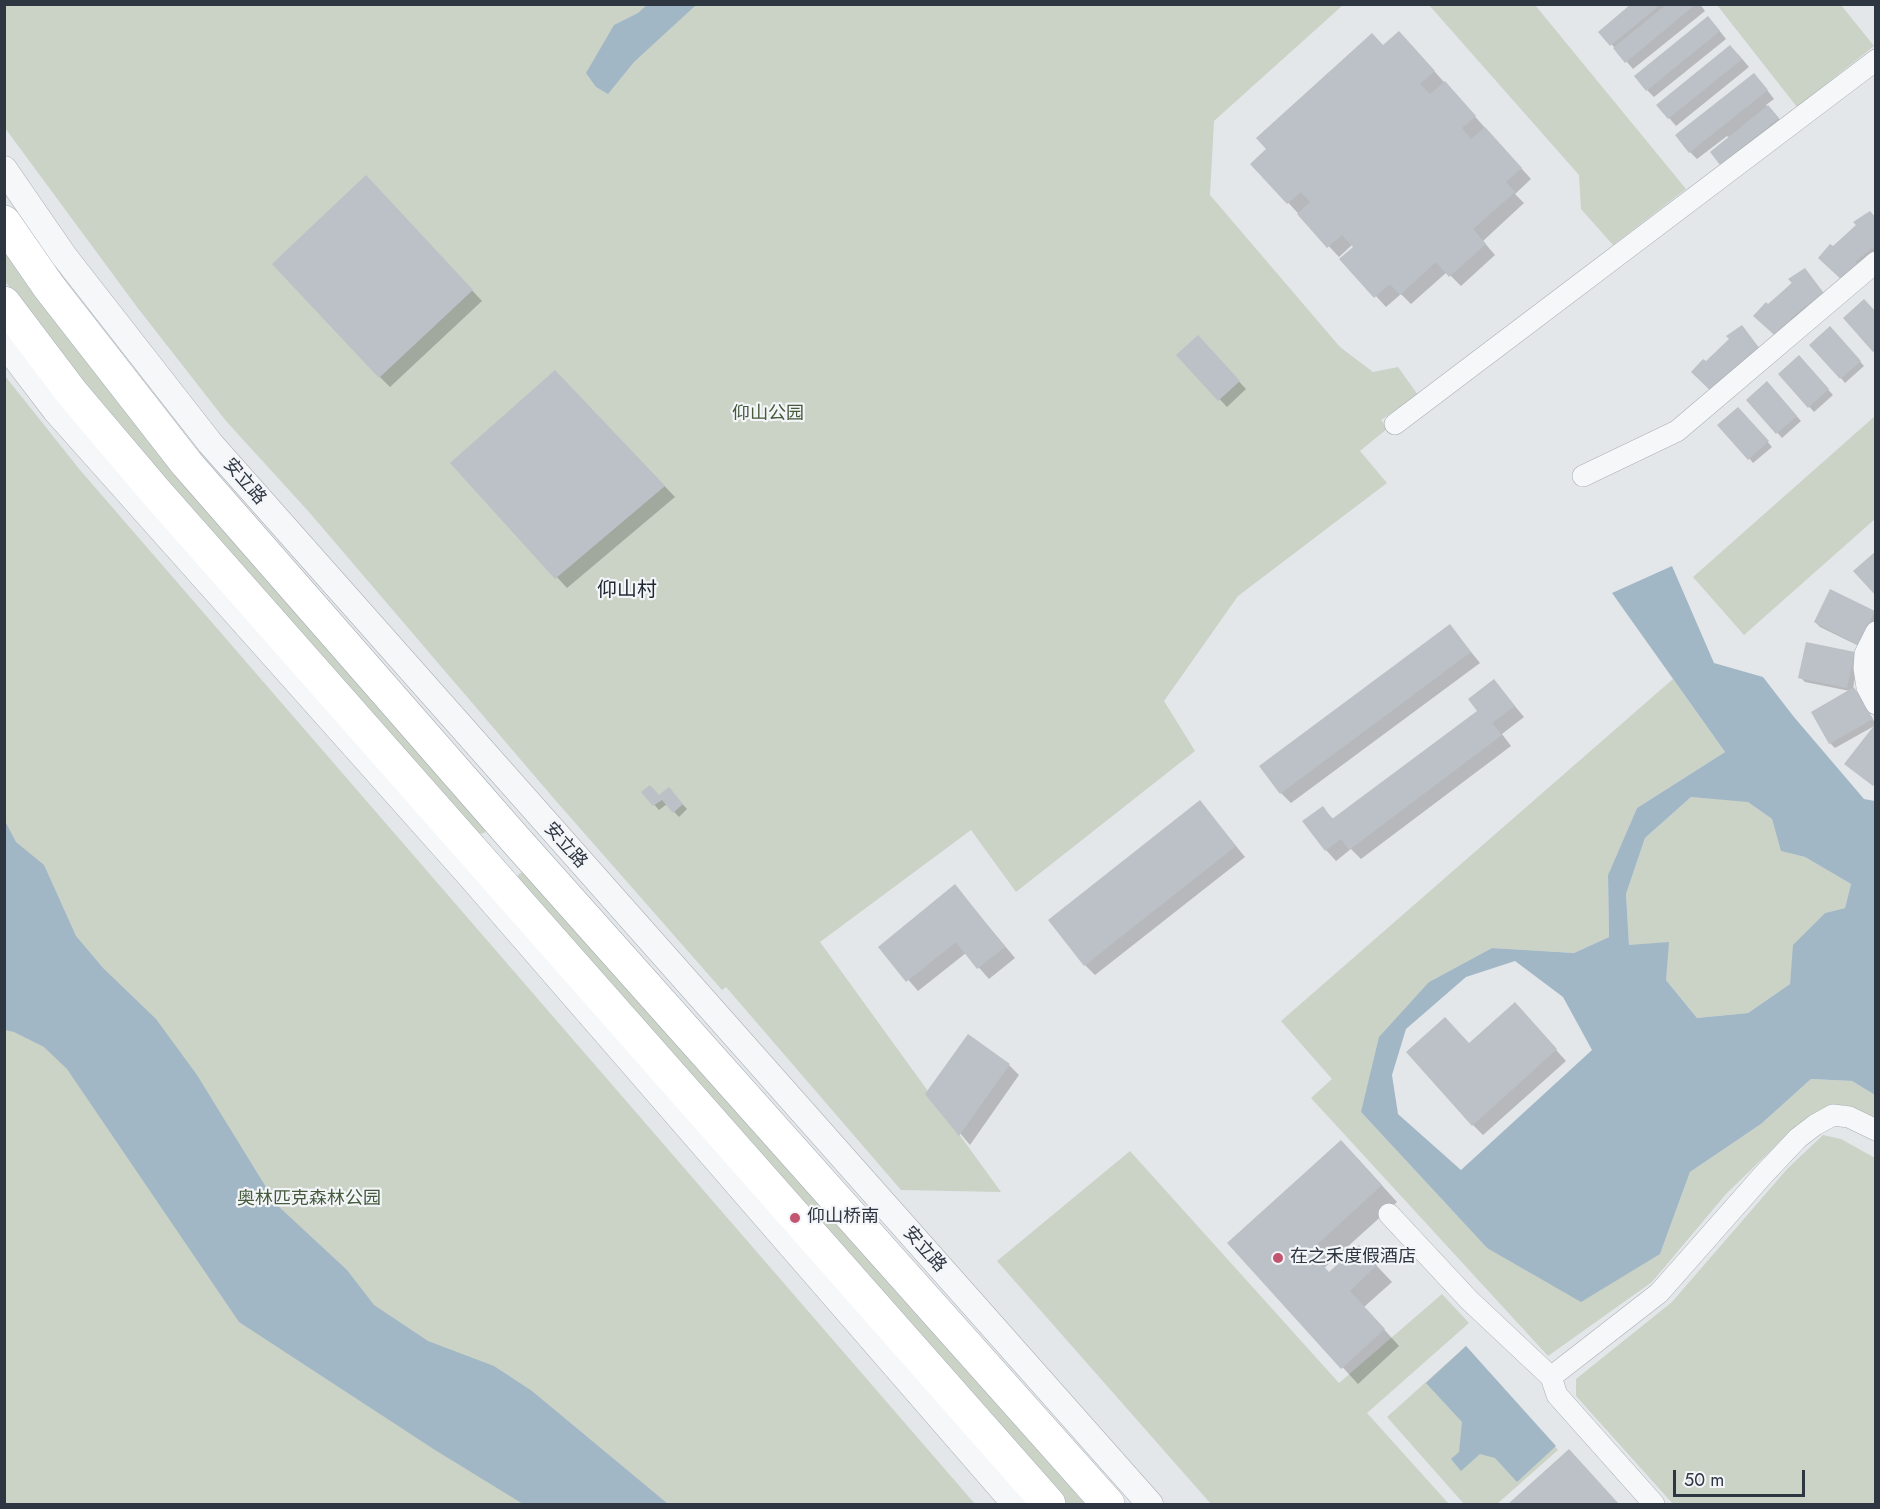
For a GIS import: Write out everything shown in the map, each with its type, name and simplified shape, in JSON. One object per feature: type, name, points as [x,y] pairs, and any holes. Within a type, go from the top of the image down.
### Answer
[{"type":"main road","name":"安立路","points":[[4,222],[49,287],[187,464],[513,838],[1108,1504]]},
{"type":"main road","points":[[4,303],[72,393],[163,500],[1049,1504]]},
{"type":"street","points":[[1395,424],[1875,60]]},
{"type":"street","name":"安立路","points":[[4,169],[71,265],[210,443],[1150,1504]]},
{"type":"street","points":[[1583,476],[1677,431],[1875,262]]},
{"type":"street","points":[[4,343],[55,410],[471,877],[1015,1504]]},
{"type":"street","points":[[1875,633],[1865,654],[1864,668],[1867,687],[1875,704]]},
{"type":"street","points":[[1551,1377],[1659,1293],[1764,1174],[1798,1138],[1815,1125],[1833,1115],[1849,1117],[1875,1130]]},
{"type":"street","points":[[1389,1214],[1469,1300],[1551,1377],[1557,1395],[1654,1504]]},
{"type":"green space","name":"仰山公园","points":[[4,5],[1343,5],[1214,121],[1210,195],[1340,347],[1373,372],[1398,367],[1418,395],[1381,420],[1388,428],[1360,451],[1387,483],[1238,596],[1164,701],[1195,751],[1016,892],[971,830],[820,942],[1001,1192],[901,1190],[726,987],[722,990],[556,801],[309,512],[226,421],[137,307],[5,128]]},
{"type":"green space","points":[[1429,5],[1535,5],[1686,189],[1613,245],[1581,209],[1579,175]]},
{"type":"green space","points":[[1717,5],[1841,5],[1874,46],[1797,107]]},
{"type":"green space","points":[[5,237],[489,825],[484,833],[475,835],[77,377],[5,281]]},
{"type":"green space","name":"奥林匹克森林公园","points":[[5,376],[80,470],[975,1504],[5,1504]]},
{"type":"green space","points":[[1875,416],[1875,519],[1744,635],[1693,577]]},
{"type":"green space","points":[[1673,679],[1725,752],[1637,808],[1608,875],[1609,937],[1574,953],[1492,948],[1429,982],[1361,1112],[1487,1248],[1660,1254],[1690,1172],[1761,1124],[1811,1079],[1852,1081],[1875,1095],[1875,1119],[1845,1105],[1822,1109],[1797,1125],[1726,1194],[1652,1282],[1548,1356],[1311,1098],[1332,1079],[1281,1021]]},
{"type":"green space","points":[[1691,797],[1747,801],[1772,819],[1782,851],[1805,857],[1851,884],[1845,908],[1825,913],[1794,945],[1790,984],[1748,1013],[1697,1018],[1666,980],[1629,946],[1626,894],[1645,838]]},
{"type":"green space","points":[[527,870],[536,876],[1085,1504],[1055,1504],[515,880],[519,874]]},
{"type":"green space","points":[[1823,1135],[1841,1139],[1875,1158],[1875,1504],[1673,1504],[1576,1396],[1576,1379],[1672,1302],[1788,1168]]},
{"type":"green space","points":[[1130,1151],[1339,1383],[1442,1294],[1469,1323],[1367,1413],[1449,1504],[1211,1504],[997,1261]]},
{"type":"green space","points":[[1466,1346],[1558,1450],[1497,1504],[1464,1504],[1387,1417]]},
{"type":"water","points":[[648,4],[696,5],[634,62],[608,94],[596,87],[586,73],[614,25],[638,13]]},
{"type":"water","points":[[1672,566],[1714,663],[1763,677],[1864,799],[1875,801],[1875,1095],[1852,1081],[1811,1079],[1761,1124],[1690,1172],[1660,1254],[1581,1302],[1487,1248],[1361,1112],[1379,1037],[1429,982],[1492,948],[1574,953],[1609,937],[1608,875],[1637,808],[1725,752],[1612,593]],"holes":[[[1691,797],[1748,802],[1772,819],[1781,851],[1805,857],[1851,884],[1845,908],[1825,913],[1793,945],[1790,984],[1748,1013],[1697,1018],[1666,980],[1669,942],[1629,945],[1626,894],[1645,838]],[[1515,961],[1563,997],[1592,1050],[1461,1170],[1398,1114],[1392,1075],[1406,1029],[1466,977]]]},
{"type":"water","points":[[5,821],[16,842],[44,865],[76,936],[103,968],[156,1019],[197,1075],[277,1205],[347,1270],[374,1305],[428,1341],[494,1366],[532,1391],[668,1504],[523,1504],[435,1450],[239,1322],[67,1069],[44,1047],[5,1030]]},
{"type":"water","points":[[1466,1346],[1556,1446],[1517,1482],[1495,1458],[1480,1454],[1461,1471],[1451,1459],[1459,1452],[1462,1422],[1426,1383]]},
{"type":"building","points":[[1631,4],[1661,4],[1610,46],[1598,32]]},
{"type":"building","points":[[1667,4],[1696,4],[1625,63],[1613,48]]},
{"type":"building","points":[[1708,16],[1720,31],[1646,91],[1634,76]]},
{"type":"building","points":[[1399,31],[1435,71],[1420,84],[1430,94],[1445,81],[1476,116],[1462,128],[1471,139],[1485,127],[1522,168],[1506,182],[1515,192],[1473,229],[1486,244],[1449,277],[1436,262],[1400,295],[1390,284],[1374,298],[1339,259],[1353,247],[1342,235],[1327,248],[1297,214],[1310,202],[1301,192],[1287,204],[1250,164],[1266,149],[1256,138],[1372,33],[1383,45]]},
{"type":"building","points":[[1730,45],[1742,59],[1668,119],[1656,105]]},
{"type":"building","points":[[1754,73],[1768,90],[1689,153],[1675,135]]},
{"type":"building","points":[[1768,105],[1779,118],[1720,165],[1710,152]]},
{"type":"building","points":[[366,175],[473,290],[379,378],[272,264]]},
{"type":"building","points":[[1870,211],[1876,218],[1876,251],[1872,248],[1855,262],[1859,265],[1844,282],[1818,258],[1830,244],[1833,246],[1856,225],[1853,222]]},
{"type":"building","points":[[1805,268],[1826,296],[1810,308],[1807,305],[1790,319],[1794,323],[1780,340],[1753,316],[1766,302],[1768,304],[1792,283],[1788,279]]},
{"type":"building","points":[[1864,299],[1876,312],[1876,350],[1873,352],[1843,318]]},
{"type":"building","points":[[1742,325],[1763,353],[1717,397],[1691,372],[1703,359],[1706,361],[1729,339],[1726,336]]},
{"type":"building","points":[[1830,326],[1861,361],[1840,379],[1809,345]]},
{"type":"building","points":[[1198,335],[1240,381],[1218,401],[1176,355]]},
{"type":"building","points":[[1799,355],[1829,389],[1808,408],[1778,374]]},
{"type":"building","points":[[555,370],[665,486],[555,579],[450,463]]},
{"type":"building","points":[[1767,381],[1797,416],[1776,434],[1746,400]]},
{"type":"building","points":[[1738,407],[1769,441],[1748,460],[1717,425]]},
{"type":"building","points":[[1876,551],[1876,596],[1853,571]]},
{"type":"building","points":[[1830,589],[1875,611],[1858,645],[1814,622]]},
{"type":"building","points":[[1450,624],[1471,652],[1280,794],[1259,766]]},
{"type":"building","points":[[1806,642],[1855,652],[1847,688],[1798,678]]},
{"type":"building","points":[[1494,679],[1515,706],[1492,723],[1502,735],[1349,850],[1341,839],[1325,851],[1302,821],[1323,806],[1332,819],[1477,711],[1468,699]]},
{"type":"building","points":[[1854,687],[1873,719],[1829,744],[1811,712]]},
{"type":"building","points":[[1876,723],[1876,783],[1873,786],[1844,764]]},
{"type":"building","points":[[650,785],[659,795],[669,787],[683,804],[673,813],[662,800],[653,806],[641,792]]},
{"type":"building","points":[[1200,800],[1236,846],[1084,966],[1048,920]]},
{"type":"building","points":[[955,884],[1005,947],[977,969],[956,942],[906,982],[878,947]]},
{"type":"building","points":[[1515,1002],[1557,1049],[1472,1126],[1406,1052],[1445,1017],[1469,1043]]},
{"type":"building","points":[[968,1034],[1010,1064],[959,1136],[925,1094]]},
{"type":"building","name":"在之禾度假酒店","points":[[1341,1140],[1382,1185],[1310,1251],[1329,1272],[1359,1245],[1377,1265],[1350,1291],[1385,1329],[1341,1369],[1227,1243]]},
{"type":"building","points":[[1569,1449],[1619,1504],[1508,1504]]},
{"type":"place","name":"仰山桥南","points":[[795,1218]]},
{"type":"place","name":"在之禾度假酒店","points":[[1278,1258]]},
{"type":"district","name":"仰山村","points":[[627,591]]}]
